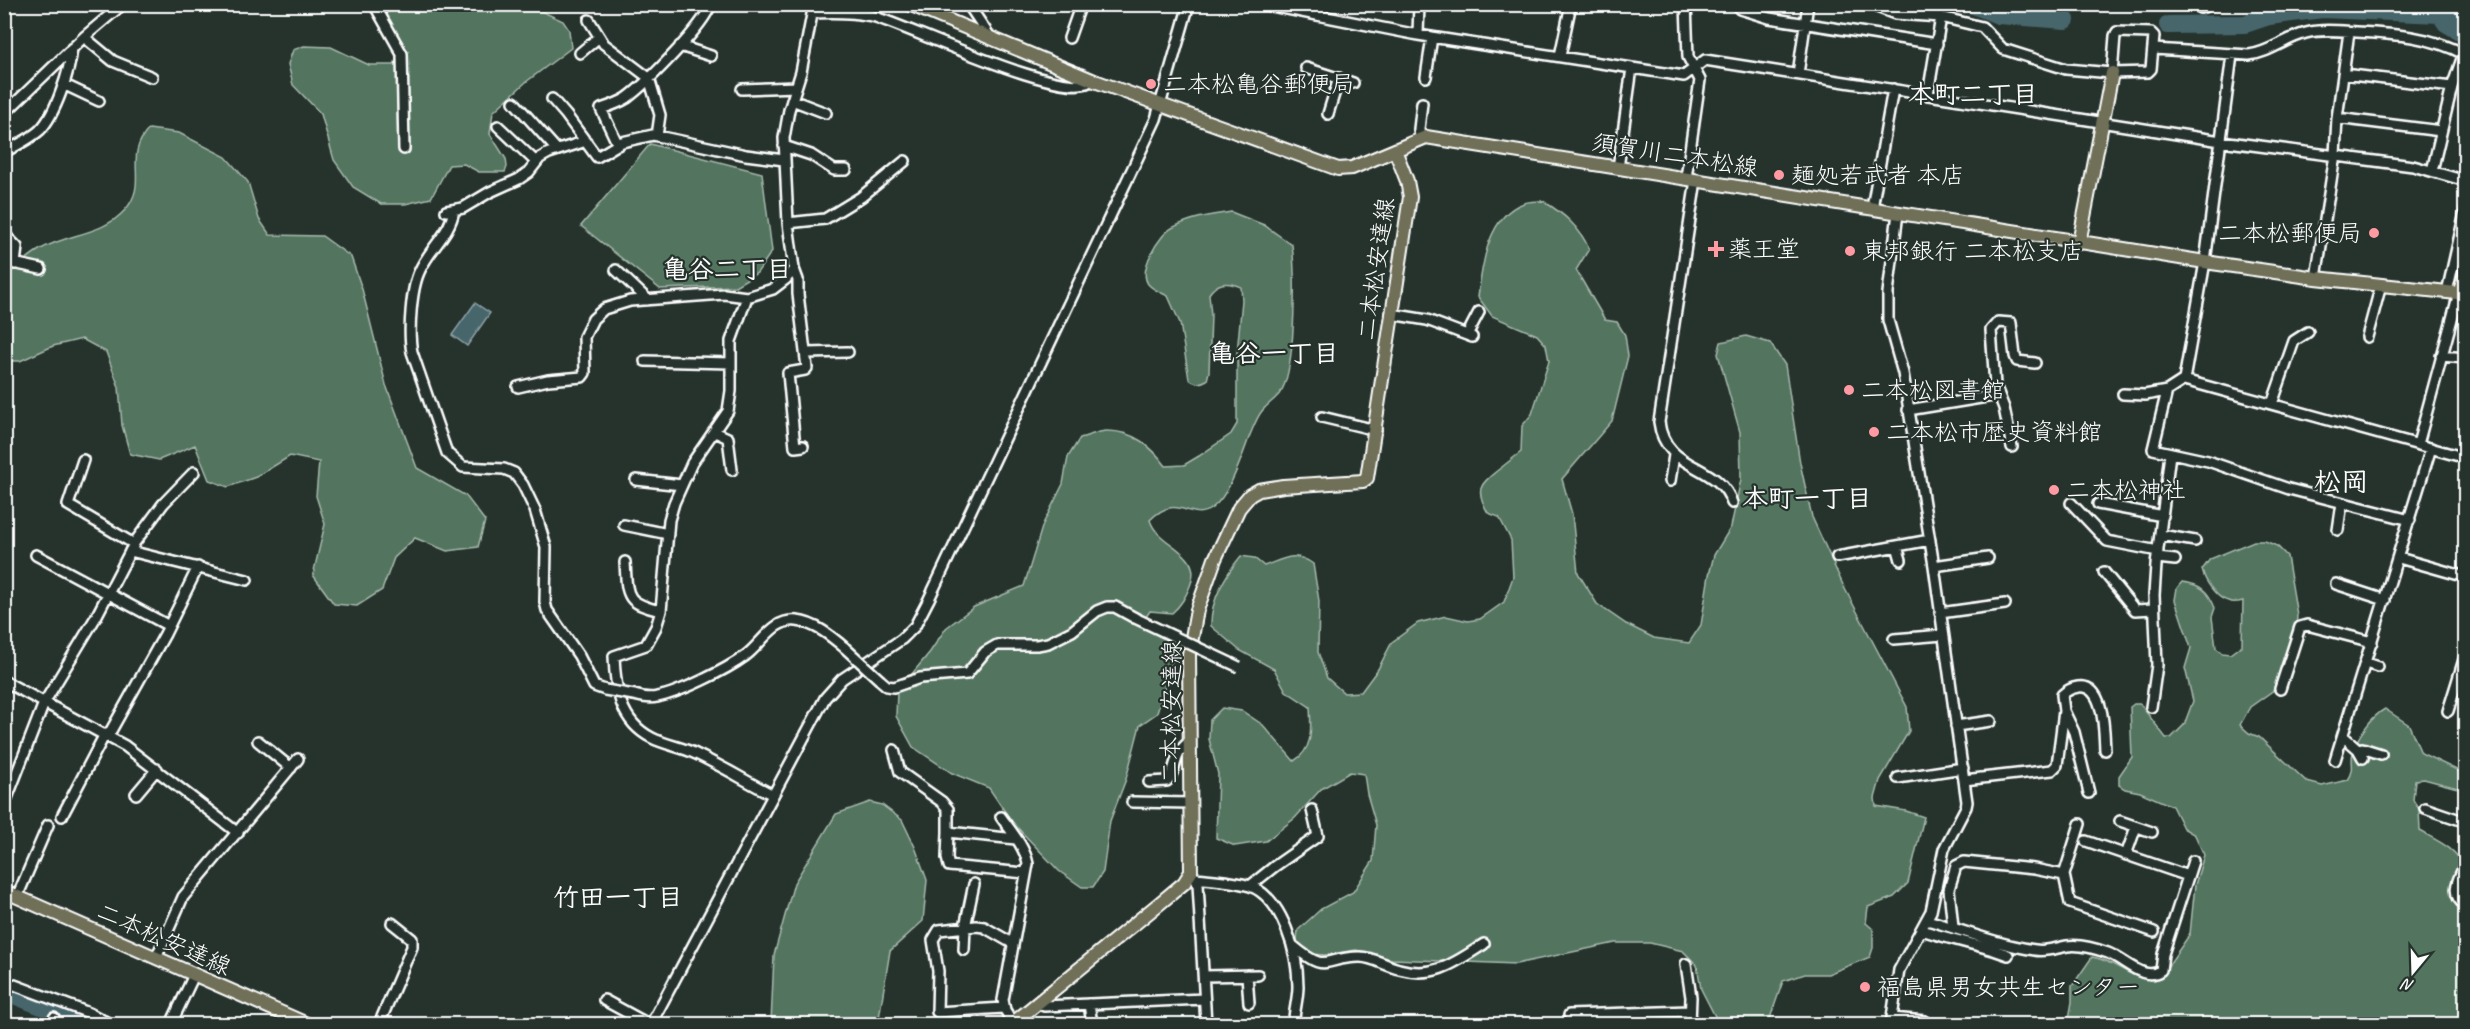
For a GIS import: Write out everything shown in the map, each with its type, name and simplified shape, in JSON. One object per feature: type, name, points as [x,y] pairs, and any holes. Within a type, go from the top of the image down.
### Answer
[{"type":"main road","points":[[909,4],[1092,80],[1338,169],[1352,168],[1420,138]]},
{"type":"main road","points":[[2079,243],[2112,73]]},
{"type":"main road","name":"須賀川二本松線","points":[[1420,138],[1464,142],[2205,262],[2316,278],[2457,293]]},
{"type":"main road","name":"二本松安達線","points":[[1193,875],[1189,664],[1193,625],[1215,559],[1239,508],[1250,495],[1265,488],[1363,481],[1369,474],[1410,197],[1407,181],[1395,150]]},
{"type":"main road","points":[[2457,293],[2466,273]]},
{"type":"main road","points":[[1012,1024],[1193,875]]},
{"type":"main road","name":"二本松安達線","points":[[4,891],[307,1024]]},
{"type":"street","points":[[4,114],[72,48],[123,4]]},
{"type":"street","points":[[374,4],[402,54],[404,149]]},
{"type":"street","points":[[618,145],[601,109],[625,99],[649,78],[697,29],[711,4]]},
{"type":"street","points":[[968,4],[990,37]]},
{"type":"street","points":[[1069,38],[1082,4]]},
{"type":"street","points":[[604,1000],[650,1024],[825,698],[842,679],[879,656],[915,626],[1156,119],[1189,4]]},
{"type":"street","points":[[1261,4],[1418,35],[1684,76],[1705,60],[2221,141],[2335,154],[2432,171],[2466,181]]},
{"type":"street","points":[[1418,35],[1419,4]]},
{"type":"street","points":[[1560,56],[1571,4]]},
{"type":"street","points":[[1686,4],[1688,57],[1700,80],[1691,179],[1659,422],[1666,446],[1674,455],[1716,479],[1724,487],[1732,503]]},
{"type":"street","points":[[1740,4],[1740,9],[1756,15],[1937,44]]},
{"type":"street","points":[[1798,74],[1808,4]]},
{"type":"street","points":[[1869,4],[1895,14],[1941,17],[1985,28],[1997,45],[2012,53],[2066,69],[2112,73],[2148,72],[2153,66],[2154,36],[2151,33],[2117,32],[2112,73]]},
{"type":"street","points":[[1925,4],[1941,17]]},
{"type":"street","points":[[2200,8],[2212,4]]},
{"type":"street","points":[[803,446],[795,447],[788,373],[805,370],[807,353],[788,223],[784,146],[813,9],[870,16],[1033,76],[1085,85],[1092,80]]},
{"type":"street","points":[[1928,94],[1941,17]]},
{"type":"street","points":[[589,20],[604,44],[649,78],[660,115],[657,136]]},
{"type":"street","points":[[2154,49],[2232,55],[2256,54],[2296,36],[2317,31],[2418,37],[2438,42],[2464,54],[2452,87],[2432,171]]},
{"type":"street","points":[[2316,278],[2335,154],[2337,118],[2349,32]]},
{"type":"street","points":[[84,37],[113,61],[152,77]]},
{"type":"street","points":[[580,53],[599,37]]},
{"type":"street","points":[[1426,77],[1432,37]]},
{"type":"street","points":[[680,46],[711,56]]},
{"type":"street","points":[[4,152],[42,129],[65,85],[71,63],[72,48]]},
{"type":"street","points":[[2123,394],[2145,395],[2167,391],[2184,380],[2205,262],[2232,55]]},
{"type":"street","points":[[1306,68],[1353,83]]},
{"type":"street","points":[[1618,168],[1632,68]]},
{"type":"street","points":[[2343,74],[2452,87]]},
{"type":"street","points":[[1328,114],[1339,78]]},
{"type":"street","points":[[65,85],[99,101]]},
{"type":"street","points":[[742,89],[796,87]]},
{"type":"street","points":[[1872,208],[1893,89]]},
{"type":"street","points":[[552,99],[597,157],[618,145],[657,136],[746,155],[784,160]]},
{"type":"street","points":[[792,100],[826,113]]},
{"type":"street","points":[[514,102],[557,150]]},
{"type":"street","points":[[1420,138],[1422,103]]},
{"type":"street","points":[[2337,118],[2440,131]]},
{"type":"street","points":[[498,126],[536,162]]},
{"type":"street","points":[[585,141],[549,153],[519,179],[463,208],[450,211],[451,224],[420,270],[413,303],[410,335],[412,352],[447,453],[463,467],[504,469],[514,473],[523,484],[535,510],[546,547],[545,602],[547,610],[579,656],[594,686],[605,690],[657,697],[711,676],[745,656],[773,628],[783,622],[797,621],[821,630],[845,648],[887,686],[894,687],[920,678],[967,674],[985,652],[997,645],[1048,643],[1072,631],[1107,606],[1115,607],[1239,667]]},
{"type":"street","points":[[784,146],[811,155],[834,170],[846,170]]},
{"type":"street","points":[[788,223],[825,219],[861,196],[905,161]]},
{"type":"street","points":[[2418,444],[2457,293],[2466,208]]},
{"type":"street","points":[[1898,213],[1888,293],[1888,320],[1903,374],[1930,540],[1963,768],[1966,807],[1944,849],[1931,911],[1899,970],[1892,1021],[1925,1021],[1929,1024]]},
{"type":"street","points":[[4,234],[17,246],[15,264]]},
{"type":"street","points":[[4,261],[41,269]]},
{"type":"street","points":[[518,387],[548,380],[582,377],[585,373],[584,337],[593,319],[604,309],[618,303],[724,294],[747,297],[773,289],[794,269]]},
{"type":"street","points":[[616,270],[648,300]]},
{"type":"street","points":[[2367,338],[2381,285]]},
{"type":"street","points":[[747,297],[732,334],[728,411],[692,463],[674,503],[668,534],[661,611],[652,636],[646,645],[614,656],[615,686],[632,723],[652,738],[696,754],[772,795]]},
{"type":"street","points":[[1391,315],[1427,320],[1470,336],[1479,312]]},
{"type":"street","points":[[2012,447],[2008,422],[1995,385],[1991,330],[1998,321],[2011,323],[2017,361],[2035,363]]},
{"type":"street","points":[[2272,404],[2294,342],[2308,332]]},
{"type":"street","points":[[807,353],[848,352]]},
{"type":"street","points":[[2441,356],[2466,358]]},
{"type":"street","points":[[645,362],[731,363]]},
{"type":"street","points":[[2184,380],[2466,458]]},
{"type":"street","points":[[2167,391],[2153,449],[2208,461],[2289,489],[2410,520]]},
{"type":"street","points":[[1908,410],[1999,395]]},
{"type":"street","points":[[1322,417],[1376,430]]},
{"type":"street","points":[[715,432],[728,438],[732,470]]},
{"type":"street","points":[[2335,760],[2431,448]]},
{"type":"street","points":[[2151,707],[2157,665],[2154,609],[2158,554],[2170,454]]},
{"type":"street","points":[[1670,481],[1674,455]]},
{"type":"street","points":[[83,460],[68,505],[132,548],[246,580]]},
{"type":"street","points":[[4,806],[44,703],[132,548],[163,504],[194,472]]},
{"type":"street","points":[[636,480],[682,484]]},
{"type":"street","points":[[2338,530],[2342,502]]},
{"type":"street","points":[[2071,503],[2107,541],[2175,560]]},
{"type":"street","points":[[2098,504],[2163,516]]},
{"type":"street","points":[[624,525],[668,534]]},
{"type":"street","points":[[2161,535],[2195,541]]},
{"type":"street","points":[[1837,557],[1930,540]]},
{"type":"street","points":[[1897,546],[1901,560]]},
{"type":"street","points":[[36,555],[169,626]]},
{"type":"street","points":[[1934,566],[1988,558]]},
{"type":"street","points":[[2399,558],[2466,577]]},
{"type":"street","points":[[625,562],[626,591],[630,598],[640,606],[661,611]]},
{"type":"street","points":[[62,816],[169,626],[198,567]]},
{"type":"street","points":[[2104,572],[2135,610],[2154,609]]},
{"type":"street","points":[[2336,584],[2385,600]]},
{"type":"street","points":[[1940,613],[2006,604]]},
{"type":"street","points":[[2280,688],[2300,627],[2307,625],[2372,642]]},
{"type":"street","points":[[1894,639],[1943,635]]},
{"type":"street","points":[[2448,711],[2464,666],[2466,653]]},
{"type":"street","points":[[2366,663],[2378,667]]},
{"type":"street","points":[[4,681],[106,735],[157,769],[238,833]]},
{"type":"street","points":[[2089,792],[2074,732],[2061,701],[2063,693],[2079,687],[2092,690],[2101,709],[2105,750]]},
{"type":"street","points":[[1964,780],[2052,770],[2057,765],[2064,711]]},
{"type":"street","points":[[1956,726],[1991,721]]},
{"type":"street","points":[[2343,736],[2358,749],[2363,758]]},
{"type":"street","points":[[258,741],[291,768]]},
{"type":"street","points":[[1149,782],[1167,781],[1172,775],[1176,757],[1189,742]]},
{"type":"street","points":[[2358,749],[2362,748],[2381,754]]},
{"type":"street","points":[[894,750],[904,782],[945,805],[948,809],[947,858],[949,866],[1026,873]]},
{"type":"street","points":[[156,958],[183,897],[298,759]]},
{"type":"street","points":[[1898,778],[1963,768]]},
{"type":"street","points":[[136,794],[157,769]]},
{"type":"street","points":[[1132,802],[1191,803]]},
{"type":"street","points":[[2425,808],[2466,822]]},
{"type":"street","points":[[1250,886],[1318,836],[1312,810]]},
{"type":"street","points":[[1000,817],[1027,857],[1003,1000],[1004,1008],[1012,1024]]},
{"type":"street","points":[[2120,821],[2152,832]]},
{"type":"street","points":[[17,897],[48,825]]},
{"type":"street","points":[[2080,825],[2064,875],[2070,903],[2154,932]]},
{"type":"street","points":[[2126,855],[2136,827]]},
{"type":"street","points":[[948,832],[1016,839]]},
{"type":"street","points":[[2086,841],[2188,876]]},
{"type":"street","points":[[1927,920],[2036,950],[2055,950],[2068,946],[2084,947],[2108,953],[2145,974],[2156,974],[2162,970],[2163,954],[2193,861]]},
{"type":"street","points":[[2466,862],[2455,890],[2458,900],[2466,906]]},
{"type":"street","points":[[1953,927],[1949,889],[1953,873],[1960,863],[2034,869],[2064,875]]},
{"type":"street","points":[[1193,875],[1250,886],[1269,900],[1287,930],[1292,945],[1298,986],[1294,1018]]},
{"type":"street","points":[[1193,875],[1198,884],[1206,1024]]},
{"type":"street","points":[[964,950],[965,927],[974,884]]},
{"type":"street","points":[[379,1024],[412,947],[412,939],[392,923]]},
{"type":"street","points":[[1004,1008],[936,1011],[938,971],[932,946],[934,936],[939,930],[965,927],[984,927],[1012,943]]},
{"type":"street","points":[[1922,930],[1982,945],[2008,955]]},
{"type":"street","points":[[1937,947],[1939,936]]},
{"type":"street","points":[[1292,945],[1318,963],[1325,964],[1362,957],[1400,969],[1426,971],[1441,970],[1484,944]]},
{"type":"street","points":[[1686,964],[1691,997],[1690,1024]]},
{"type":"street","points":[[171,1024],[194,975]]},
{"type":"street","points":[[1247,975],[1249,1004]]},
{"type":"street","points":[[1203,976],[1258,975]]},
{"type":"street","points":[[4,981],[60,1006],[89,1013],[110,1024]]},
{"type":"street","points":[[1039,1003],[1044,1006],[1204,999]]},
{"type":"street","points":[[1089,1004],[1092,1024]]},
{"type":"street","points":[[1569,1015],[1690,1011]]},
{"type":"green space","points":[[379,5],[528,5],[563,21],[569,30],[571,48],[526,82],[493,112],[490,134],[506,159],[505,172],[479,172],[464,164],[449,165],[431,198],[405,204],[381,204],[353,187],[334,160],[321,114],[293,85],[288,64],[293,50],[304,46],[331,47],[369,65],[394,65],[397,57]]},
{"type":"green space","points":[[149,129],[179,133],[226,157],[248,182],[259,219],[270,235],[322,236],[351,257],[362,289],[386,385],[417,468],[466,496],[485,521],[478,547],[447,551],[415,538],[394,558],[382,590],[357,606],[334,604],[313,575],[325,524],[316,496],[319,462],[290,456],[256,477],[228,487],[209,480],[195,445],[159,460],[130,454],[122,425],[119,387],[106,352],[82,339],[53,346],[20,361],[5,361],[5,277],[41,249],[107,224],[125,210],[136,189],[137,150],[141,139]]},
{"type":"green space","points":[[650,144],[762,173],[772,251],[757,273],[735,286],[660,289],[581,226]]},
{"type":"green space","points":[[1543,201],[1570,221],[1585,241],[1589,249],[1576,270],[1605,320],[1617,322],[1625,335],[1628,356],[1612,421],[1562,479],[1572,514],[1578,573],[1597,604],[1626,624],[1654,638],[1689,643],[1701,625],[1714,555],[1731,527],[1741,479],[1740,432],[1718,354],[1721,342],[1746,336],[1770,343],[1785,365],[1800,463],[1812,517],[1844,587],[1907,707],[1909,731],[1880,780],[1875,798],[1876,806],[1906,811],[1924,817],[1908,883],[1894,897],[1868,907],[1866,923],[1873,929],[1873,948],[1870,957],[1828,974],[1805,974],[1783,981],[1768,1024],[1719,1024],[1701,989],[1697,965],[1683,951],[1650,943],[1615,943],[1516,964],[1392,959],[1356,950],[1325,955],[1312,954],[1301,948],[1297,940],[1298,930],[1321,909],[1353,892],[1373,861],[1376,825],[1364,774],[1350,772],[1321,789],[1295,818],[1266,841],[1235,846],[1216,838],[1218,774],[1209,739],[1210,720],[1222,708],[1242,711],[1263,725],[1294,761],[1305,750],[1311,730],[1310,707],[1286,691],[1274,669],[1239,650],[1211,626],[1213,607],[1220,588],[1241,556],[1254,558],[1264,566],[1289,557],[1300,557],[1313,564],[1319,601],[1318,652],[1327,678],[1344,693],[1361,692],[1378,669],[1392,642],[1418,623],[1446,616],[1468,621],[1480,619],[1504,602],[1513,577],[1511,540],[1499,517],[1488,513],[1480,493],[1483,484],[1492,475],[1521,452],[1522,426],[1532,414],[1549,361],[1546,345],[1537,335],[1492,316],[1478,297],[1489,242],[1502,218],[1512,209],[1524,203]]},
{"type":"green space","points":[[1231,212],[1264,225],[1292,245],[1294,315],[1288,370],[1281,392],[1257,419],[1235,474],[1218,502],[1212,508],[1197,513],[1169,508],[1150,520],[1162,537],[1186,557],[1193,574],[1186,594],[1172,613],[1150,611],[1141,624],[1177,647],[1157,713],[1140,725],[1126,779],[1110,821],[1103,872],[1093,887],[1082,887],[1059,871],[1012,822],[989,788],[952,773],[913,747],[896,716],[897,692],[930,652],[946,628],[974,607],[1024,586],[1043,524],[1063,484],[1068,457],[1080,438],[1104,431],[1126,434],[1148,446],[1166,466],[1184,465],[1231,434],[1237,424],[1237,353],[1241,287],[1223,284],[1215,287],[1209,294],[1211,315],[1209,372],[1207,380],[1198,383],[1189,379],[1180,323],[1168,296],[1148,284],[1146,270],[1151,253],[1161,238],[1172,228],[1193,219]]},
{"type":"green space","points":[[2254,541],[2265,541],[2277,546],[2287,556],[2297,615],[2296,633],[2278,687],[2250,707],[2240,725],[2249,733],[2259,737],[2307,782],[2322,786],[2348,780],[2352,772],[2352,756],[2357,740],[2370,722],[2385,709],[2409,725],[2421,753],[2465,774],[2465,790],[2424,779],[2415,780],[2413,800],[2419,809],[2420,831],[2452,851],[2462,861],[2465,868],[2465,1024],[2068,1024],[2072,986],[2092,957],[2109,962],[2141,978],[2159,979],[2190,934],[2195,885],[2204,855],[2195,835],[2183,828],[2172,806],[2119,785],[2119,776],[2132,757],[2130,707],[2140,704],[2166,738],[2171,738],[2184,725],[2193,701],[2185,668],[2191,648],[2175,600],[2177,588],[2182,582],[2199,586],[2206,592],[2215,608],[2212,617],[2216,648],[2222,653],[2230,654],[2242,645],[2243,601],[2231,602],[2215,593],[2202,570],[2210,559]]},
{"type":"green space","points":[[870,802],[882,805],[902,820],[927,880],[923,921],[890,951],[878,1024],[771,1024],[774,955],[794,883],[836,814]]},
{"type":"water","points":[[475,303],[490,313],[467,346],[452,335]]},
{"type":"waterway","points":[[1971,4],[1998,15],[2066,20]]},
{"type":"waterway","points":[[2168,25],[2245,24],[2269,16],[2322,9],[2440,14],[2466,11]]},
{"type":"waterway","points":[[2440,14],[2446,23],[2466,35]]},
{"type":"waterway","points":[[4,991],[86,1024]]},
{"type":"place","name":"二本松亀谷郵便局","points":[[1151,84]]},
{"type":"place","name":"麺処若武者 本店","points":[[1779,175]]},
{"type":"place","name":"二本松郵便局","points":[[2374,233]]},
{"type":"place","name":"薬王堂","points":[[1716,249]]},
{"type":"place","name":"東邦銀行 二本松支店","points":[[1850,251]]},
{"type":"place","name":"二本松図書館","points":[[1849,390]]},
{"type":"place","name":"二本松市歴史資料館","points":[[1874,432]]},
{"type":"place","name":"二本松神社","points":[[2054,490]]},
{"type":"place","name":"福島県男女共生センター","points":[[1865,987]]},
{"type":"district","name":"本町二丁目","points":[[1973,94]]},
{"type":"district","name":"亀谷二丁目","points":[[727,269]]},
{"type":"district","name":"亀谷一丁目","points":[[1274,353]]},
{"type":"district","name":"松岡","points":[[2341,482]]},
{"type":"district","name":"本町一丁目","points":[[1807,498]]},
{"type":"district","name":"竹田一丁目","points":[[618,897]]}]
